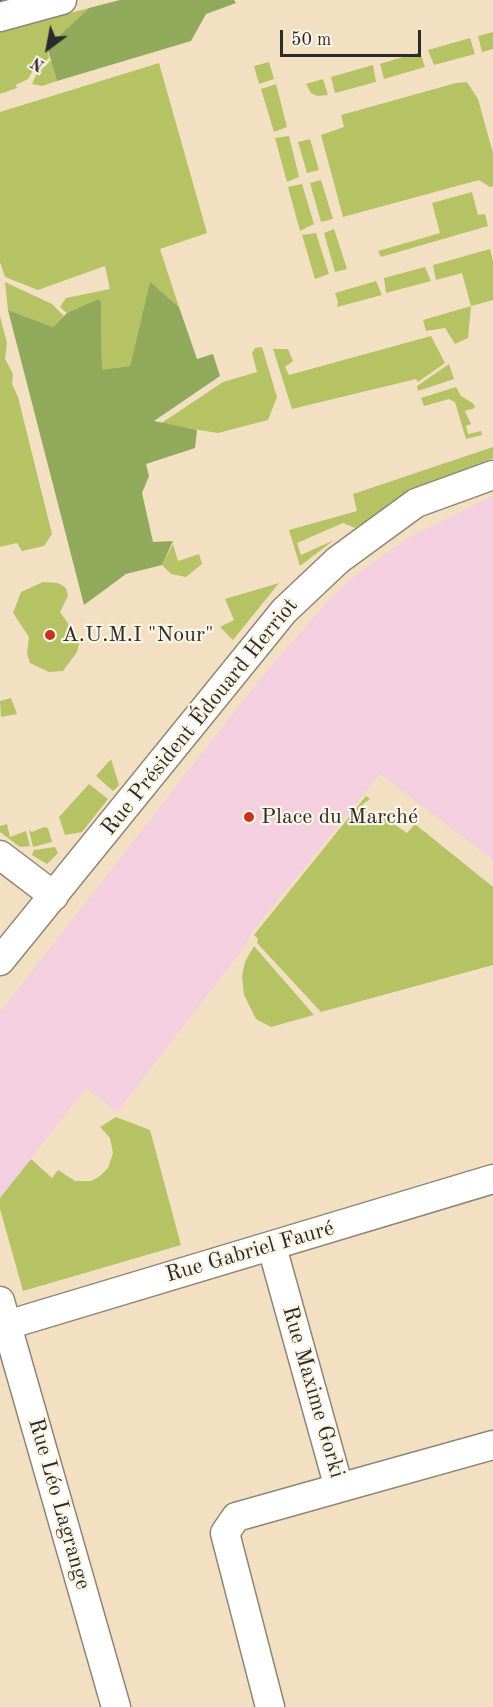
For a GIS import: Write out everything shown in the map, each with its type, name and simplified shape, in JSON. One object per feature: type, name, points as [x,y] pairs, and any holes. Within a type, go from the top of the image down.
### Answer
[{"type":"street","points":[[0,17],[62,0]]},
{"type":"street","name":"Rue Président Édouard Herriot","points":[[0,961],[284,611],[338,560],[416,503],[493,475]]},
{"type":"street","points":[[0,855],[54,896]]},
{"type":"street","name":"Rue Gabriel Fauré","points":[[3,1313],[272,1247],[493,1179]]},
{"type":"street","name":"Rue Maxime Gorki","points":[[272,1247],[339,1488],[493,1445]]},
{"type":"street","name":"Rue Léo Lagrange","points":[[3,1313],[116,1707]]},
{"type":"street","points":[[270,1707],[225,1533],[236,1516],[339,1488]]},
{"type":"shaded area","name":"Place du Marché","points":[[493,496],[493,860],[380,774],[253,931],[240,953],[117,1112],[86,1088],[0,1198],[0,1012],[256,684],[331,597],[353,577],[409,537]]},
{"type":"green space","points":[[120,0],[234,0],[236,3],[206,14],[191,41],[57,81],[47,47],[89,8]]},
{"type":"green space","points":[[89,8],[47,47],[49,58],[32,72],[28,79],[16,85],[17,88],[0,94],[0,32]]},
{"type":"green space","points":[[493,32],[493,49],[482,52],[478,36]]},
{"type":"green space","points":[[470,38],[475,54],[434,65],[428,50]]},
{"type":"green space","points":[[420,52],[425,67],[384,79],[380,64]]},
{"type":"green space","points":[[51,60],[57,81],[42,86],[32,84],[36,75]]},
{"type":"green space","points":[[269,62],[274,79],[259,84],[254,66]]},
{"type":"green space","points":[[159,63],[207,233],[160,249],[179,307],[150,283],[130,366],[102,371],[101,303],[99,300],[67,313],[60,307],[66,298],[110,289],[105,266],[38,290],[5,277],[0,262],[0,112]]},
{"type":"green space","points":[[373,65],[376,82],[335,93],[331,77]]},
{"type":"green space","points":[[323,79],[328,95],[317,96],[311,93],[306,84]]},
{"type":"green space","points":[[467,82],[478,99],[493,153],[493,186],[490,187],[479,180],[343,217],[321,135],[344,127],[341,115],[456,83]]},
{"type":"green space","points":[[276,84],[287,127],[274,132],[261,89]]},
{"type":"green space","points":[[289,136],[299,177],[287,182],[275,138]]},
{"type":"green space","points":[[310,139],[319,170],[307,173],[298,142]]},
{"type":"green space","points":[[321,180],[333,219],[321,222],[310,183]]},
{"type":"green space","points":[[302,184],[314,224],[300,231],[288,187]]},
{"type":"green space","points":[[472,192],[478,215],[485,214],[488,226],[381,257],[378,251],[440,233],[432,203]]},
{"type":"green space","points":[[334,229],[347,269],[335,272],[324,233]]},
{"type":"green space","points":[[316,233],[329,274],[315,279],[302,235]]},
{"type":"green space","points":[[490,249],[493,261],[493,300],[471,306],[462,273],[436,280],[433,265]]},
{"type":"green space","points":[[425,267],[431,281],[386,293],[384,278]]},
{"type":"green space","points":[[376,281],[382,295],[337,307],[335,293]]},
{"type":"green space","points":[[5,282],[52,304],[64,316],[53,327],[8,310]]},
{"type":"green space","points":[[150,282],[179,307],[197,359],[213,354],[220,376],[154,421],[197,430],[195,448],[146,464],[149,476],[142,493],[153,542],[173,541],[162,565],[126,574],[84,605],[8,310],[53,327],[67,313],[99,299],[101,303],[102,370],[130,366]]},
{"type":"green space","points":[[471,306],[468,338],[455,344],[445,328],[426,331],[423,320]]},
{"type":"green space","points":[[0,316],[7,343],[5,359],[13,374],[12,384],[18,397],[52,534],[44,546],[22,551],[17,543],[0,547]]},
{"type":"green space","points":[[431,336],[445,363],[418,382],[416,379],[292,409],[273,349],[288,349],[293,361],[285,367],[289,375]]},
{"type":"green space","points":[[262,347],[277,397],[268,420],[218,433],[160,424],[223,382],[257,372],[252,353],[255,348]]},
{"type":"green space","points":[[449,364],[454,379],[418,391],[417,386]]},
{"type":"green space","points":[[456,387],[461,396],[474,404],[475,408],[465,411],[471,424],[466,426],[468,434],[481,431],[482,435],[466,439],[455,402],[449,399],[424,406],[421,398]]},
{"type":"green space","points":[[493,447],[493,458],[397,502],[355,528],[343,523],[297,543],[301,555],[334,540],[300,566],[289,530],[357,511],[353,494]]},
{"type":"green space","points":[[173,544],[178,561],[199,554],[202,564],[186,577],[171,574],[162,565]]},
{"type":"green space","points":[[43,582],[58,583],[66,588],[68,596],[60,612],[80,640],[77,652],[63,671],[49,672],[30,663],[27,654],[29,637],[13,613],[21,592]]},
{"type":"green space","points":[[279,583],[233,640],[220,627],[234,620],[225,599]]},
{"type":"green space","points":[[11,698],[17,714],[1,717],[0,701]]},
{"type":"green space","points":[[111,759],[119,785],[113,791],[96,776]]},
{"type":"green space","points":[[89,784],[108,799],[82,832],[65,835],[59,817]]},
{"type":"green space","points":[[366,796],[370,799],[363,804],[361,809],[363,818],[367,822],[380,823],[386,817],[386,811],[392,817],[390,821],[407,833],[415,824],[493,887],[493,965],[321,1012],[257,943],[258,939],[254,935]]},
{"type":"green space","points":[[7,824],[10,837],[26,831],[30,846],[20,847],[0,832],[0,826]]},
{"type":"green space","points":[[44,827],[48,828],[52,842],[33,847],[29,830],[32,832]]},
{"type":"green space","points":[[55,847],[58,853],[47,864],[32,855],[34,850]]},
{"type":"green space","points":[[254,946],[314,1015],[271,1027],[256,1019],[244,995],[242,976],[245,962]]},
{"type":"green space","points":[[116,1117],[150,1130],[181,1245],[23,1291],[0,1209],[0,1198],[31,1159],[52,1178],[58,1170],[75,1181],[91,1181],[100,1176],[108,1168],[113,1153],[110,1138],[100,1127]]},
{"type":"place","name":"A.U.M.I \"Nour\"","points":[[50,635]]},
{"type":"place","name":"Place du Marché","points":[[249,817]]}]
